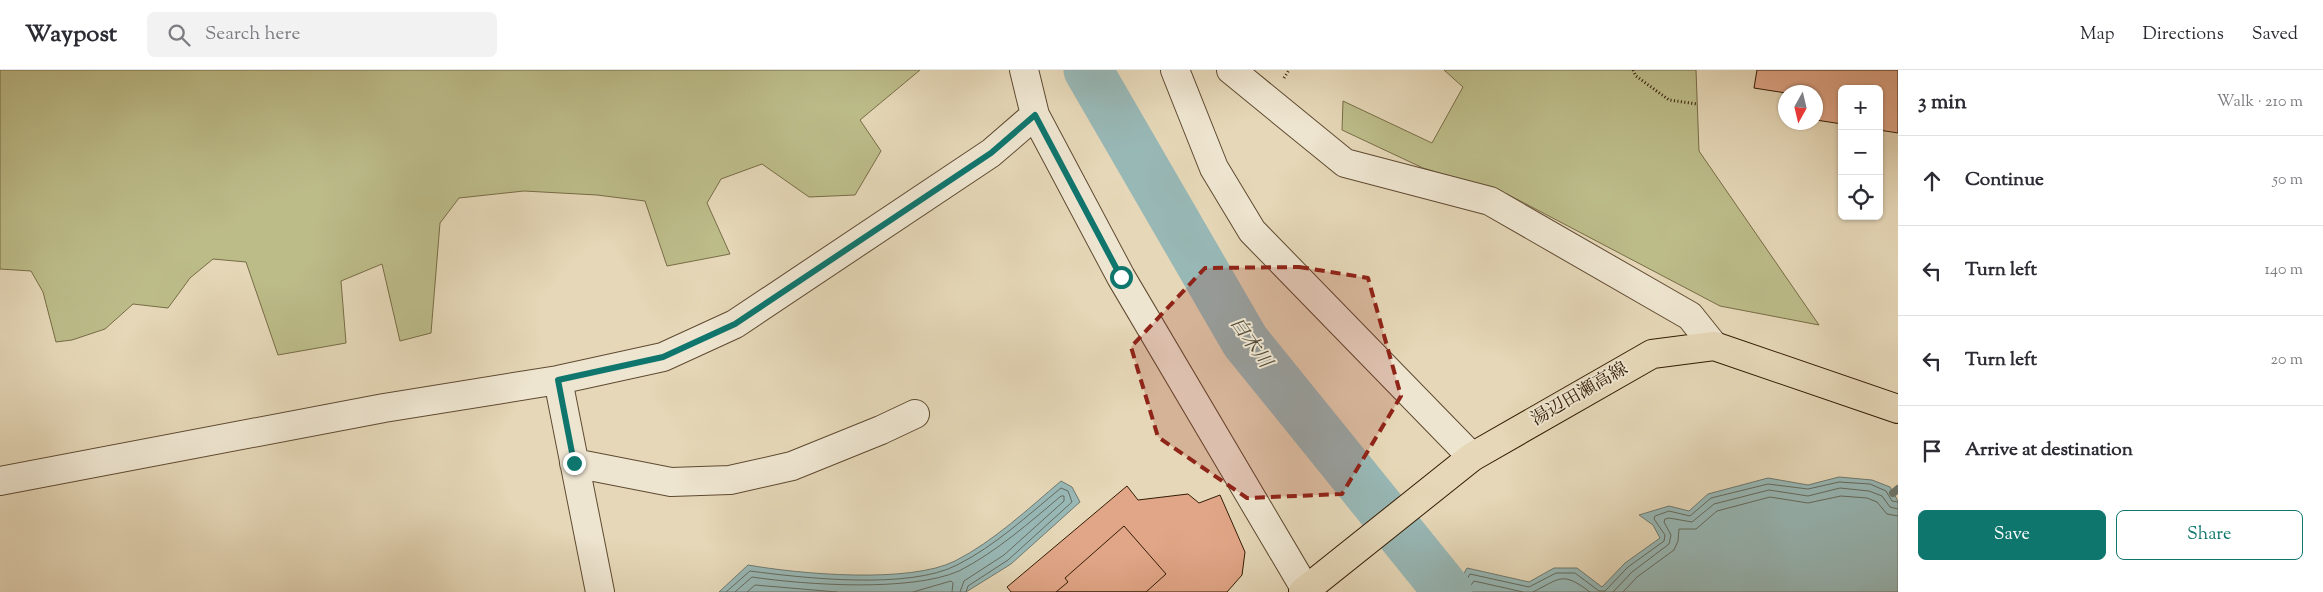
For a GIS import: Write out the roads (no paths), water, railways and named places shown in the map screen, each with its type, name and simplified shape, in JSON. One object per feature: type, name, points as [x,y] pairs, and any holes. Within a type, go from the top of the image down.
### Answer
[{"type":"main road","name":"湯辺田瀬高線","points":[[1305,591],[1472,457],[1652,354],[1714,346],[1898,409]]},
{"type":"street","points":[[1024,70],[1035,115],[1121,277],[1305,591]]},
{"type":"street","points":[[1175,70],[1214,168],[1252,231],[1472,457]]},
{"type":"street","points":[[1231,70],[1345,163],[1490,201],[1690,316],[1714,346]]},
{"type":"street","points":[[0,481],[384,408],[558,380],[663,357],[735,324],[991,153],[1035,115]]},
{"type":"street","points":[[558,380],[600,592]]},
{"type":"street","points":[[574,463],[671,482],[730,480],[792,466],[915,414]]},
{"type":"water","points":[[1839,477],[1872,480],[1890,487],[1898,501],[1898,592],[1453,592],[1467,568],[1529,582],[1554,568],[1577,568],[1602,587],[1625,563],[1660,538],[1653,525],[1639,515],[1669,506],[1689,511],[1708,494],[1768,478],[1808,485]]},
{"type":"water","points":[[1061,481],[1072,487],[1080,502],[1011,564],[966,592],[719,592],[748,565],[824,574],[853,575],[910,573],[935,568],[955,561],[983,544]]},
{"type":"waterway","name":"白木川","points":[[1088,70],[1245,341],[1448,592]]},
{"type":"waterway","points":[[1893,493],[1898,489]]}]
